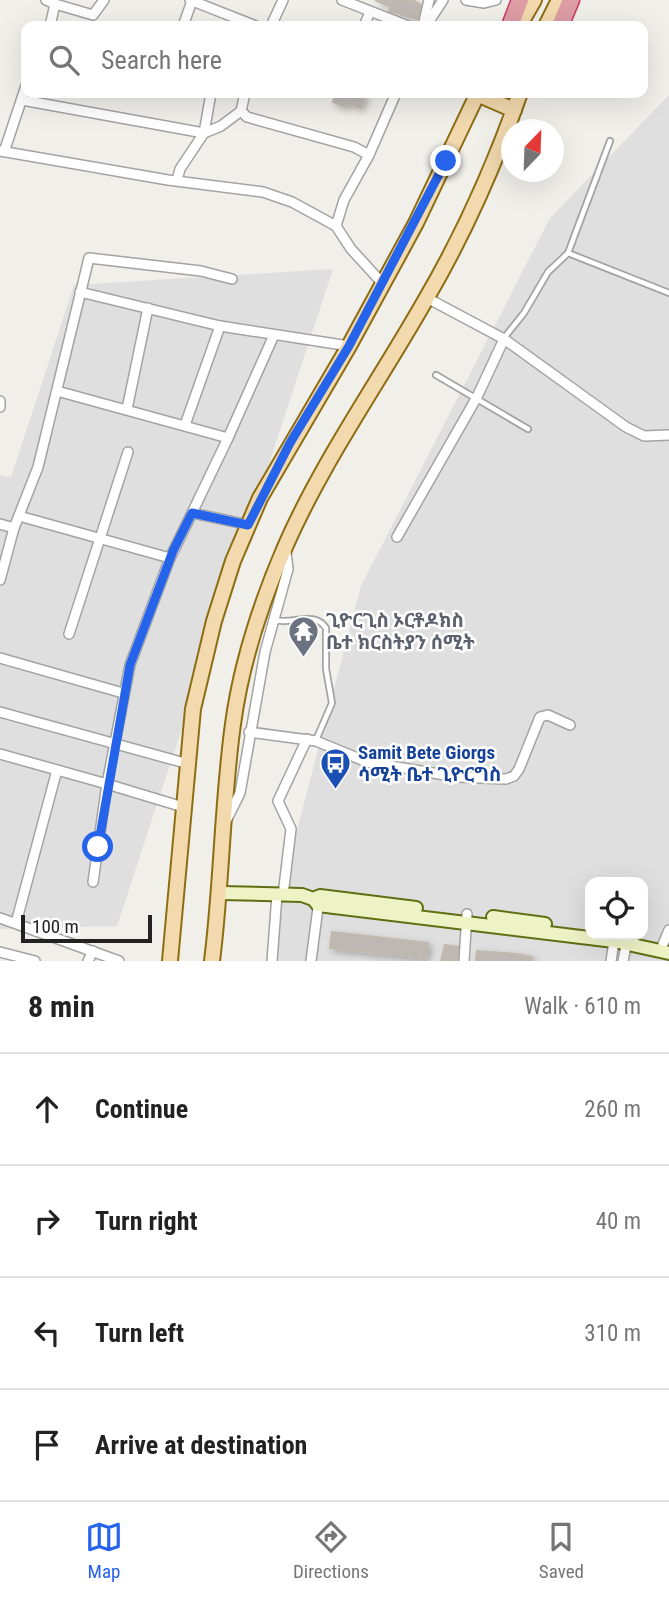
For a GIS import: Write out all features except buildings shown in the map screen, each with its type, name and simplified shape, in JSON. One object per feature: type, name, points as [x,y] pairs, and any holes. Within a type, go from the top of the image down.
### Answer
[{"type":"highway","points":[[512,21],[520,0]]},
{"type":"highway","points":[[562,21],[572,0]]},
{"type":"main road","points":[[522,21],[534,0]]},
{"type":"main road","points":[[548,21],[559,0]]},
{"type":"main road","points":[[170,961],[185,763],[204,657],[224,586],[248,525],[290,443],[349,346],[416,223],[475,98]]},
{"type":"main road","points":[[488,98],[514,110]]},
{"type":"main road","points":[[212,961],[221,893],[228,769],[238,699],[253,634],[285,548],[315,485],[427,298],[485,183],[518,98]]},
{"type":"street","points":[[50,21],[50,2],[96,15],[104,0]]},
{"type":"street","points":[[185,21],[191,0],[244,21]]},
{"type":"street","points":[[273,21],[282,0]]},
{"type":"street","points":[[342,0],[394,21]]},
{"type":"street","points":[[425,21],[429,0]]},
{"type":"street","points":[[428,21],[443,0]]},
{"type":"street","points":[[466,0],[484,3],[496,0]]},
{"type":"street","points":[[366,21],[370,12]]},
{"type":"street","points":[[177,180],[180,169],[204,133],[210,98]]},
{"type":"street","points":[[244,98],[241,111],[221,126],[204,133],[22,100],[2,151],[263,192],[292,202],[336,226],[351,249],[383,284]]},
{"type":"street","points":[[336,226],[344,200],[369,155],[394,98]]},
{"type":"street","points":[[241,111],[247,117],[354,147],[369,155]]},
{"type":"street","points":[[0,580],[14,528],[38,467],[87,261],[93,256],[232,278]]},
{"type":"street","points":[[79,292],[220,326],[349,346]]},
{"type":"street","points":[[427,298],[504,339],[626,427],[644,436],[669,435]]},
{"type":"street","points":[[127,410],[148,308]]},
{"type":"street","points":[[186,425],[220,326]]},
{"type":"street","points":[[93,882],[123,693],[136,648],[170,558],[274,335]]},
{"type":"street","points":[[397,537],[477,397],[504,339]]},
{"type":"street","points":[[57,391],[228,438]]},
{"type":"street","points":[[0,401],[0,407]]},
{"type":"street","points":[[69,634],[128,452]]},
{"type":"street","points":[[192,513],[248,525]]},
{"type":"street","points":[[19,516],[99,536],[170,558]]},
{"type":"street","points":[[0,524],[14,528]]},
{"type":"street","points":[[225,825],[240,793],[249,732],[288,569],[285,548]]},
{"type":"street","points":[[0,659],[123,693]]},
{"type":"street","points":[[0,712],[185,763]]},
{"type":"street","points":[[249,732],[311,740],[367,762],[457,777],[506,779],[514,776],[519,769],[540,717],[548,715],[570,725]]},
{"type":"street","points":[[272,961],[291,829],[278,802],[311,740]]},
{"type":"street","points":[[0,754],[183,807]]},
{"type":"street","points":[[16,923],[57,770]]},
{"type":"street","points":[[221,893],[280,895],[585,933]]},
{"type":"street","points":[[311,961],[317,900]]},
{"type":"street","points":[[0,918],[119,961]]},
{"type":"street","points":[[467,918],[585,930]]},
{"type":"street","points":[[464,961],[467,918]]},
{"type":"street","points":[[630,940],[667,947],[669,930]]},
{"type":"street","points":[[611,961],[619,940]]},
{"type":"street","points":[[620,940],[623,961]]},
{"type":"street","points":[[88,961],[93,951]]},
{"type":"street","points":[[0,952],[35,961]]},
{"type":"lane","points":[[504,339],[524,313],[548,272],[568,253],[610,141]]},
{"type":"lane","points":[[568,253],[669,293]]},
{"type":"lane","points":[[436,375],[528,429]]},
{"type":"lane","points":[[275,620],[288,623],[306,618],[318,620],[326,628],[326,669],[332,703],[311,740]]},
{"type":"shaded area","points":[[669,95],[669,961],[270,961],[277,906],[361,586],[550,218]]},
{"type":"shaded area","points":[[333,269],[117,926],[0,929],[0,475],[11,477],[74,285]]},
{"type":"place","name":"ጊዮርጊስ ኦርቶዶክስ ቤተ ክርስትያን ሰሚት","points":[[303,658]]},
{"type":"place","name":"Samit Bete Giorgs ሳሚት ቤተ ጊዮርግስ","points":[[335,790]]},
{"type":"route","points":[[98,847],[130,665],[173,551],[192,513],[248,525],[290,443],[383,284],[446,161]]}]
